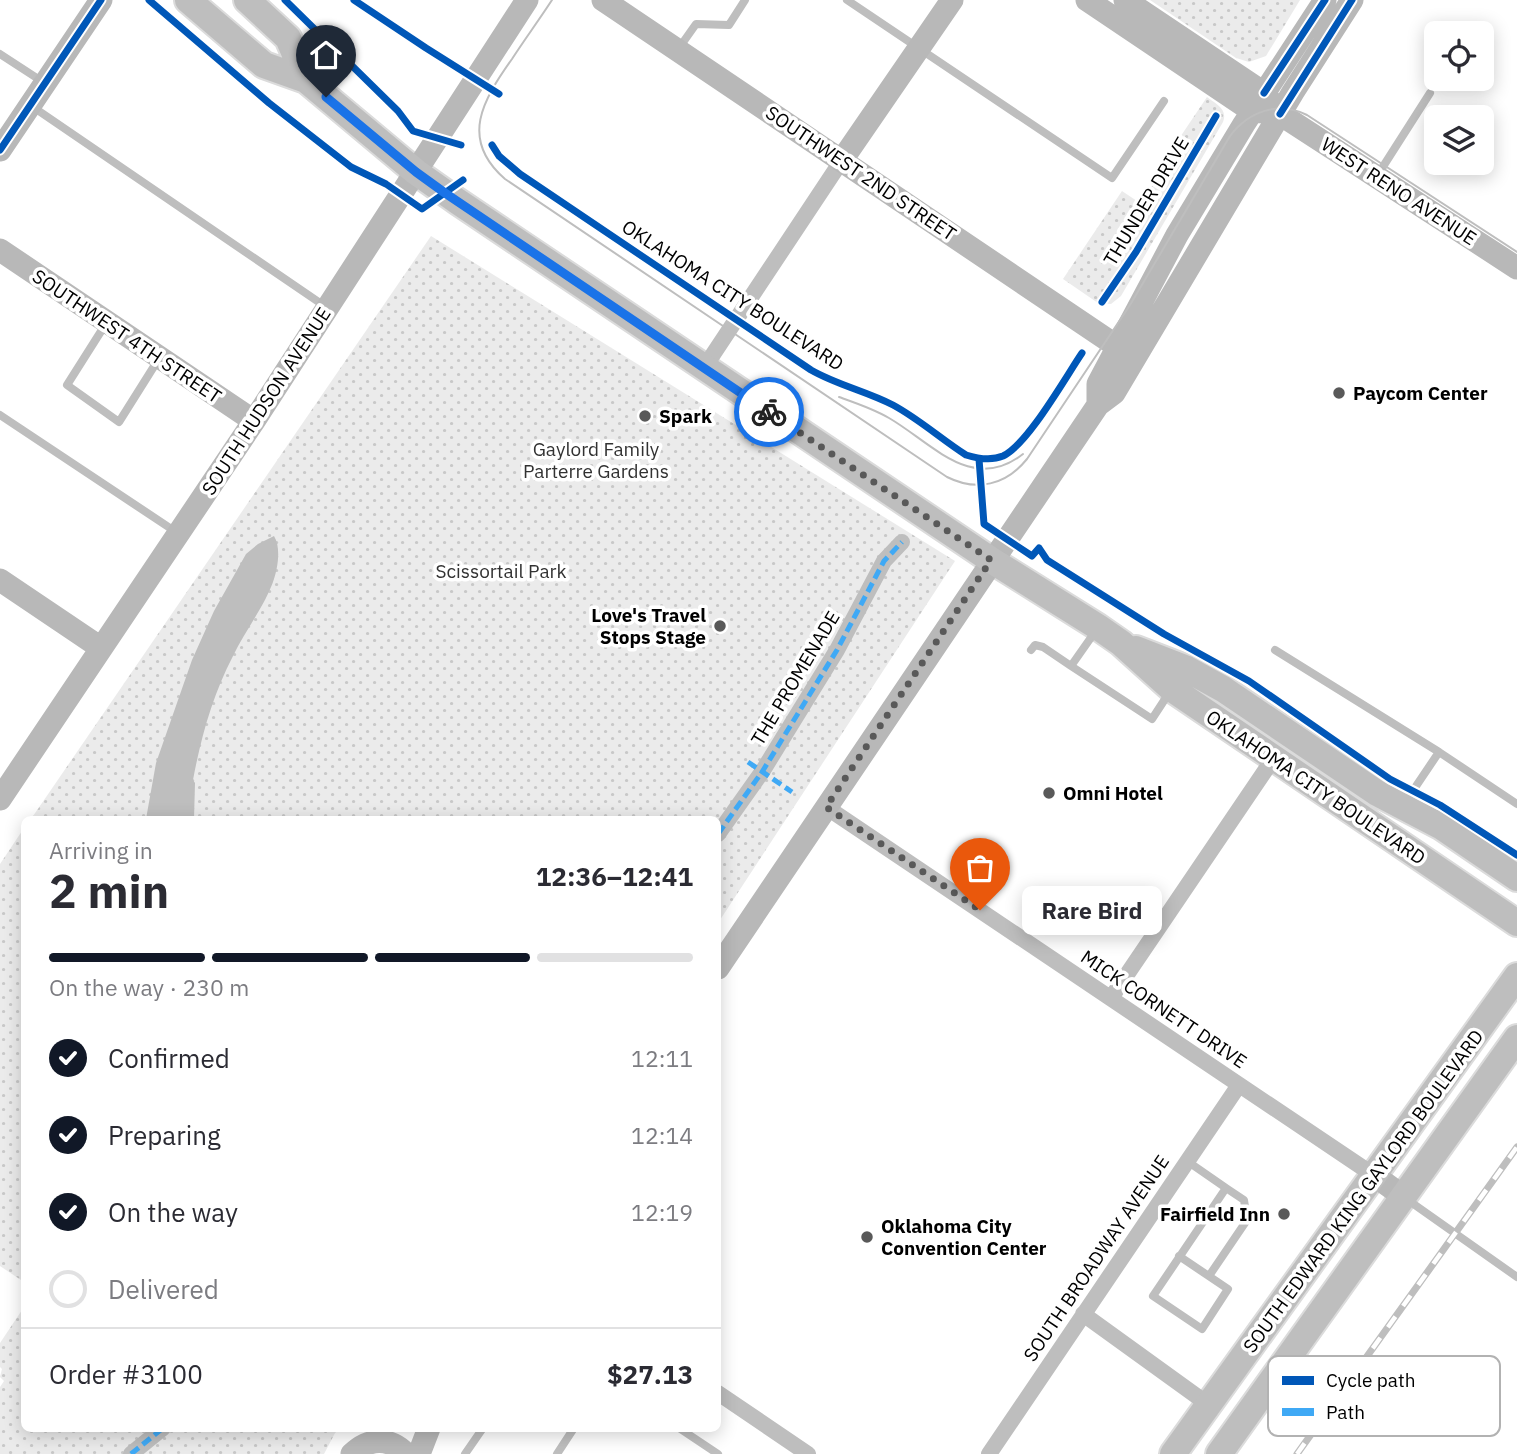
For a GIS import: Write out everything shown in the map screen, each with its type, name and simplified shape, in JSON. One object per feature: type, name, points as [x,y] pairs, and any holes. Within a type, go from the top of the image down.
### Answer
[{"type":"main road","points":[[0,150],[101,0]]},
{"type":"main road","name":"OKLAHOMA CITY BOULEVARD","points":[[188,0],[264,65],[306,80],[416,172],[991,560],[1098,627],[1121,643],[1172,690],[1517,923]]},
{"type":"main road","name":"OKLAHOMA CITY BOULEVARD","points":[[247,0],[288,38],[306,80]]},
{"type":"main road","name":"SOUTH HUDSON AVENUE","points":[[0,799],[254,421],[527,0]]},
{"type":"main road","name":"SOUTHWEST 2ND STREET","points":[[603,0],[1118,346]]},
{"type":"main road","points":[[842,160],[952,0]]},
{"type":"main road","name":"WEST RENO AVENUE","points":[[1087,0],[1280,114],[1517,268]]},
{"type":"main road","name":"WEST RENO AVENUE","points":[[1125,0],[1258,102]]},
{"type":"main road","points":[[1106,399],[1098,384],[1177,235],[1258,102],[1325,0]]},
{"type":"main road","points":[[721,964],[991,560],[1106,399],[1352,0]]},
{"type":"main road","name":"SOUTHWEST 4TH STREET","points":[[0,250],[254,421]]},
{"type":"main road","points":[[0,580],[101,649]]},
{"type":"main road","name":"OKLAHOMA CITY BOULEVARD","points":[[1121,643],[1185,668],[1223,689],[1377,793],[1442,827],[1517,878]]},
{"type":"main road","name":"SOUTH EDWARD KING GAYLORD BOULEVARD","points":[[1173,1454],[1517,976]]},
{"type":"main road","name":"SOUTH EDWARD KING GAYLORD BOULEVARD","points":[[1290,1356],[1517,1038]]},
{"type":"main road","points":[[1375,1176],[1404,1197]]},
{"type":"main road","name":"SOUTH EDWARD KING GAYLORD BOULEVARD","points":[[1219,1454],[1268,1387]]},
{"type":"main road","points":[[1209,1405],[1261,1397]]},
{"type":"main road","points":[[377,1441],[391,1432]]},
{"type":"main road","points":[[419,1454],[427,1432]]},
{"type":"main road","points":[[352,1454],[367,1443],[377,1441],[394,1444],[406,1454]]},
{"type":"street","points":[[704,368],[842,160]]},
{"type":"street","name":"THE PROMENADE","points":[[721,830],[762,772],[837,650],[884,561],[902,542]]},
{"type":"street","points":[[1111,999],[1273,758]]},
{"type":"street","name":"MICK CORNETT DRIVE","points":[[826,807],[1375,1176]]},
{"type":"street","name":"SOUTH BROADWAY AVENUE","points":[[989,1454],[1238,1085]]},
{"type":"street","points":[[1083,1314],[1209,1405]]},
{"type":"street","points":[[721,1395],[808,1454]]},
{"type":"street","points":[[131,1454],[158,1432]]},
{"type":"lane","points":[[678,50],[696,24],[729,24],[745,0]]},
{"type":"lane","points":[[848,0],[1112,178],[1164,101]]},
{"type":"lane","points":[[0,54],[45,84]]},
{"type":"lane","points":[[1377,176],[1430,93]]},
{"type":"lane","points":[[31,105],[327,308]]},
{"type":"lane","points":[[107,322],[67,385],[119,422],[160,358]]},
{"type":"lane","points":[[0,415],[178,533]]},
{"type":"lane","points":[[1071,666],[1098,627]]},
{"type":"lane","points":[[1031,650],[1035,645],[1043,647],[1152,719],[1172,690]]},
{"type":"lane","points":[[1275,650],[1517,804]]},
{"type":"lane","points":[[1402,806],[1439,752]]},
{"type":"lane","points":[[1187,1161],[1244,1200],[1247,1220],[1209,1276]]},
{"type":"lane","points":[[1179,1256],[1228,1289],[1202,1329],[1153,1296],[1179,1256],[1226,1188]]},
{"type":"lane","points":[[1404,1197],[1517,1277]]},
{"type":"lane","points":[[466,1454],[480,1432]]},
{"type":"lane","points":[[557,1454],[571,1432]]},
{"type":"lane","points":[[685,1432],[718,1454]]},
{"type":"green space","points":[[1150,0],[1300,0],[1266,56],[1249,62],[1236,58]]},
{"type":"green space","points":[[1207,97],[1223,110],[1223,122],[1121,296],[1111,304],[1098,303],[1063,279],[1122,191],[1140,203],[1156,180],[1156,173]]},
{"type":"green space","name":"Scissortail Park","points":[[431,236],[955,561],[721,918],[721,816],[33,816]]},
{"type":"green space","points":[[21,832],[21,1280],[0,1266],[0,864]]},
{"type":"green space","points":[[21,1312],[21,1432],[336,1432],[324,1454],[0,1454],[0,1387],[4,1381],[0,1377],[0,1343]]},
{"type":"shaded area","points":[[274,536],[278,563],[266,598],[226,670],[214,701],[193,780],[194,816],[147,816],[156,763],[192,660],[214,611],[246,554]]},
{"type":"tram line","points":[[552,0],[501,74],[485,104],[479,134],[491,164],[505,179],[958,482],[980,485],[1000,480],[1010,475],[1027,459],[1130,305],[1230,136],[1255,115],[1275,109],[1307,115],[1517,252]]},
{"type":"tram line","points":[[839,397],[883,415],[937,451],[970,467],[987,469],[1004,465],[1023,454]]},
{"type":"railway","points":[[1367,1356],[1517,1147]]},
{"type":"railway","points":[[1297,1454],[1310,1436]]},
{"type":"marked path","points":[[721,830],[762,772],[837,650],[884,561],[902,542]]},
{"type":"marked path","points":[[748,762],[792,792]]},
{"type":"marked path","points":[[131,1454],[158,1432]]},
{"type":"cycle path","points":[[0,150],[101,0]]},
{"type":"cycle path","points":[[149,0],[269,103],[351,167],[386,184],[422,209],[463,180]]},
{"type":"cycle path","points":[[285,0],[398,111],[413,131],[461,145]]},
{"type":"cycle path","points":[[354,0],[499,94]]},
{"type":"cycle path","points":[[1264,93],[1325,0]]},
{"type":"cycle path","points":[[1280,114],[1352,0]]},
{"type":"cycle path","name":"THUNDER DRIVE","points":[[1102,302],[1136,252],[1216,116]]},
{"type":"cycle path","points":[[492,145],[499,156],[520,174],[811,370],[893,405],[966,455],[994,459],[1013,449],[1034,425],[1082,353]]},
{"type":"cycle path","points":[[979,459],[984,524],[1032,556],[1039,548],[1047,560],[1164,634],[1249,681],[1390,779],[1440,805],[1517,855]]},
{"type":"way so far","points":[[769,412],[991,560],[826,807],[980,910]]},
{"type":"place","name":"Paycom Center","points":[[1339,393]]},
{"type":"place","name":"Spark","points":[[645,416]]},
{"type":"place","name":"Love's Travel Stops Stage","points":[[720,626]]},
{"type":"place","name":"Omni Hotel","points":[[1049,793]]},
{"type":"place","name":"Rare Bird","points":[[980,910]]},
{"type":"place","name":"Fairfield Inn","points":[[1284,1214]]},
{"type":"place","name":"Oklahoma City Convention Center","points":[[867,1237]]},
{"type":"route","points":[[326,97],[445,193],[769,412]]},
{"type":"park label","name":"Gaylord Family Parterre Gardens","points":[[596,460]]}]
